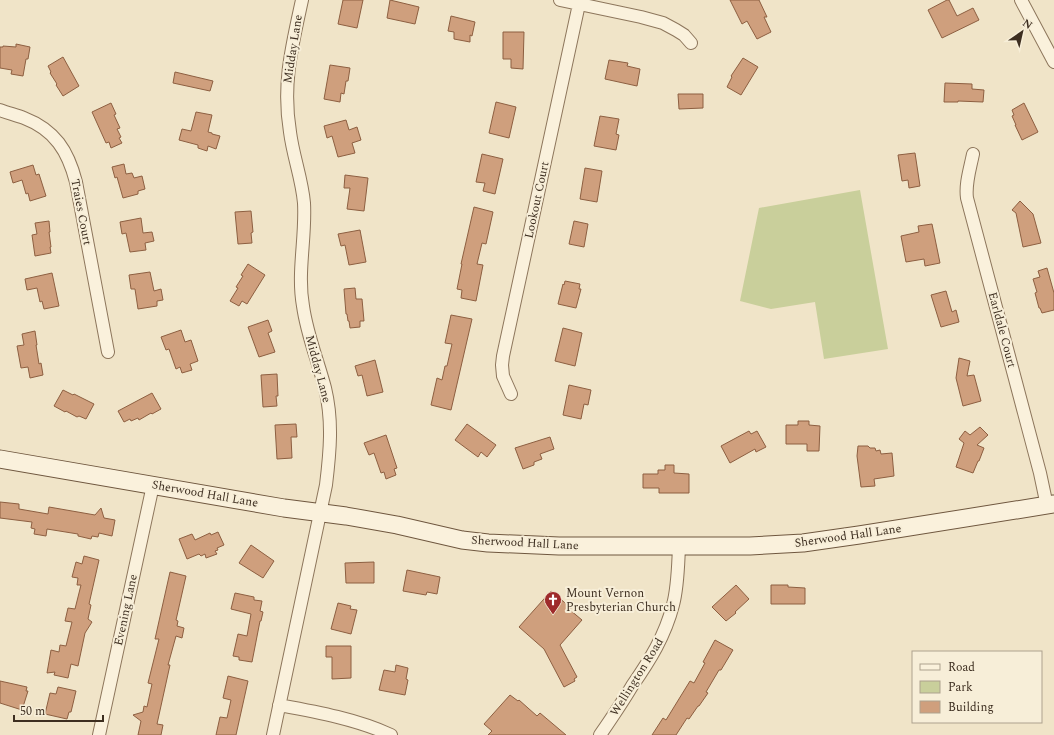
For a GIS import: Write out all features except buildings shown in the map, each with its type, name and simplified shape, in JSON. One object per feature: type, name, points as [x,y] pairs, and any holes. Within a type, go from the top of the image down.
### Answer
[{"type":"main road","name":"Sherwood Hall Lane","points":[[0,459],[284,508],[346,516],[397,525],[462,540],[488,543],[559,546],[679,547],[750,546],[803,543],[1051,505]]},
{"type":"street","name":"Midday Lane","points":[[273,735],[326,485],[331,439],[325,388],[309,336],[302,306],[301,277],[304,203],[300,176],[290,132],[286,100],[290,53],[302,0]]},
{"type":"street","points":[[560,0],[663,23],[684,35],[690,43]]},
{"type":"street","points":[[1021,0],[1054,62]]},
{"type":"street","name":"Lookout Court","points":[[511,394],[503,376],[502,366],[579,4]]},
{"type":"street","name":"Traies Court","points":[[0,110],[23,117],[43,128],[58,142],[69,159],[76,182],[108,352]]},
{"type":"street","name":"Earldale Court","points":[[973,154],[967,183],[967,198],[1038,466],[1051,505]]},
{"type":"street","name":"Evening Lane","points":[[99,735],[153,485]]},
{"type":"street","name":"Wellington Road","points":[[600,735],[649,662],[667,626],[676,586],[679,547]]},
{"type":"street","points":[[279,705],[321,713],[356,722],[391,735]]},
{"type":"green space","points":[[860,190],[888,349],[824,359],[815,302],[771,309],[740,301],[759,208]]},
{"type":"place","name":"Mount Vernon Presbyterian Church","points":[[553,615]]}]
